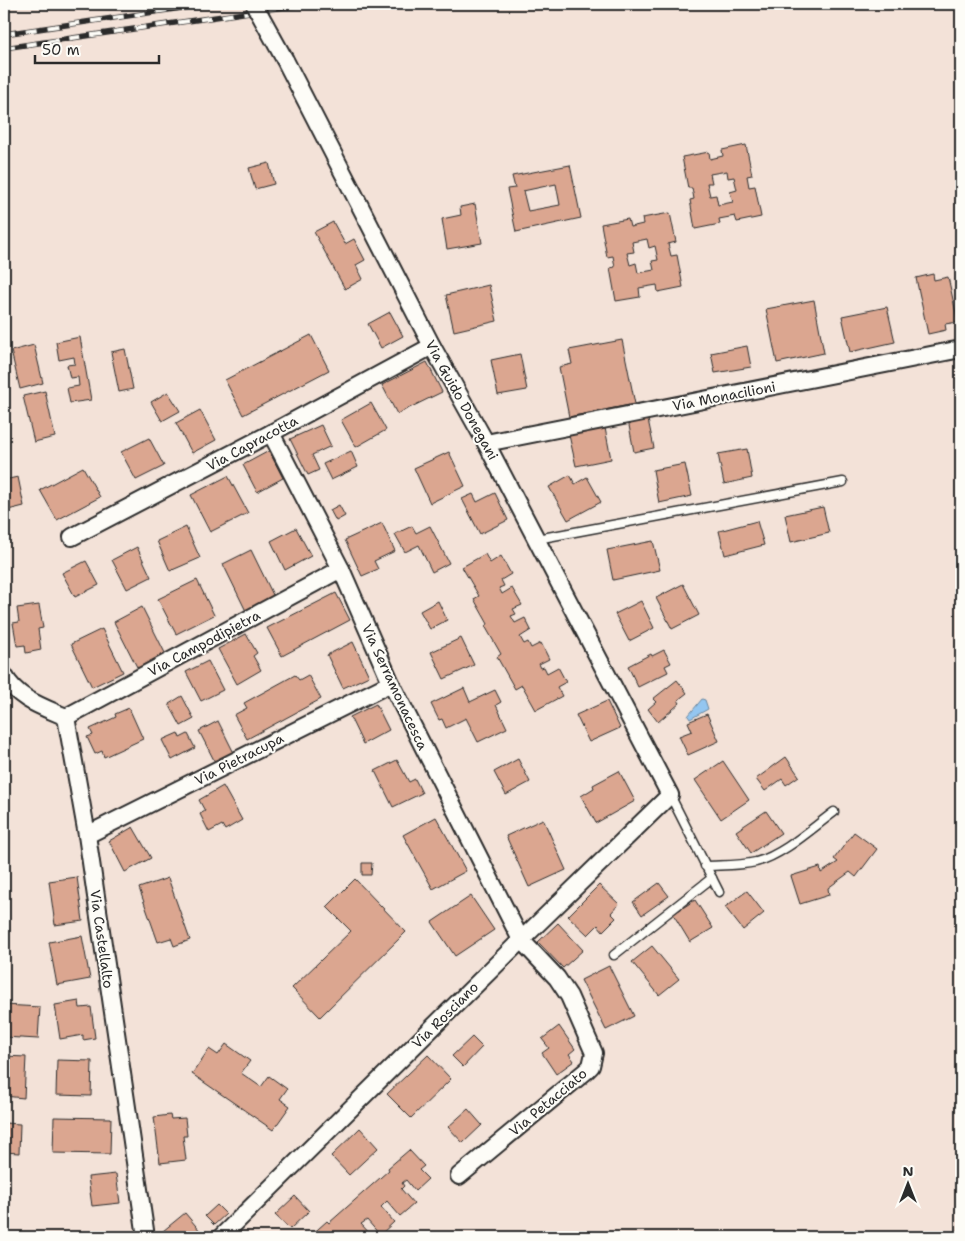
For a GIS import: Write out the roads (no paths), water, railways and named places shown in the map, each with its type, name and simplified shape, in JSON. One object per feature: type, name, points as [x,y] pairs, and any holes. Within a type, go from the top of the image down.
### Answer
[{"type":"street","name":"Via Guido Donegani","points":[[254,4],[285,60],[432,346],[486,442],[670,795]]},
{"type":"street","name":"Via Capracotta","points":[[72,537],[432,346]]},
{"type":"street","name":"Via Monacilioni","points":[[486,442],[961,349]]},
{"type":"street","name":"Via Serramonacesca","points":[[271,433],[341,569],[391,683],[521,940]]},
{"type":"street","name":"Via Campodipietra","points":[[66,717],[341,569]]},
{"type":"street","points":[[4,675],[12,687],[26,699],[66,717]]},
{"type":"street","name":"Via Pietracupa","points":[[87,835],[391,683]]},
{"type":"street","name":"Via Castellalto","points":[[66,717],[87,835],[146,1237]]},
{"type":"street","name":"Via Rosciano","points":[[221,1237],[670,795]]},
{"type":"street","name":"Via Petacciato","points":[[458,1176],[586,1071],[593,1060],[592,1046],[569,996],[557,978],[521,940]]},
{"type":"lane","points":[[537,539],[843,482]]},
{"type":"lane","points":[[670,795],[719,892]]},
{"type":"lane","points":[[705,866],[740,865],[768,858],[780,852],[834,812]]},
{"type":"lane","points":[[614,955],[712,878]]},
{"type":"water","points":[[702,699],[705,700],[708,709],[690,719],[688,716]]},
{"type":"railway","points":[[4,34],[209,4]]},
{"type":"railway","points":[[4,48],[305,4]]}]
